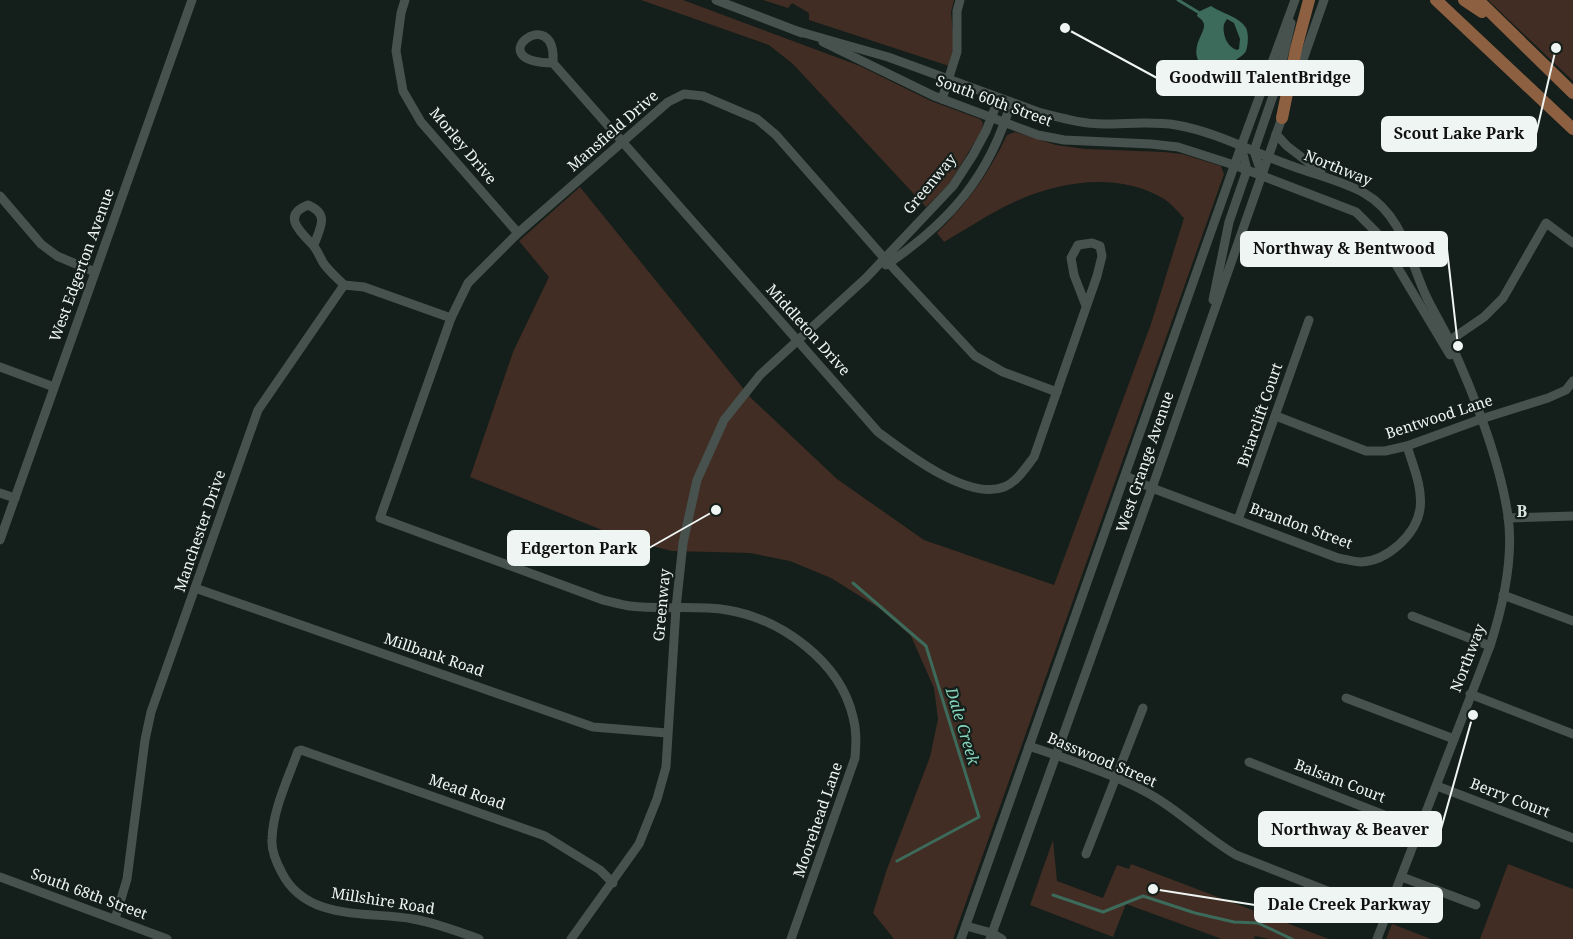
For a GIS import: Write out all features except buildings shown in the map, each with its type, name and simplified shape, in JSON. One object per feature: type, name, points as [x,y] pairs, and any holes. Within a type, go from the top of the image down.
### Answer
[{"type":"main road","points":[[1282,118],[1309,0]]},
{"type":"main road","points":[[1436,0],[1573,129]]},
{"type":"main road","points":[[1464,0],[1503,26]]},
{"type":"main road","points":[[1478,0],[1573,93]]},
{"type":"street","name":"West Edgerton Avenue","points":[[0,540],[192,0]]},
{"type":"street","name":"Morley Drive","points":[[405,0],[400,13],[396,51],[403,91],[420,122],[518,233]]},
{"type":"street","name":"South 60th Street","points":[[716,0],[797,31],[942,99],[1038,135],[1064,140],[1178,147],[1262,175]]},
{"type":"street","points":[[942,99],[957,52],[957,11],[960,0]]},
{"type":"street","points":[[1262,175],[1254,151],[1277,84],[1295,0]]},
{"type":"street","name":"West Grange Avenue","points":[[961,939],[1234,165],[1295,0]]},
{"type":"street","name":"West Grange Avenue","points":[[991,936],[1152,489],[1324,0]]},
{"type":"street","name":"South 60th Street","points":[[797,31],[888,57],[999,98],[1059,117],[1086,123],[1145,122],[1177,125],[1206,132],[1268,157]]},
{"type":"street","name":"Middleton Drive","points":[[553,63],[621,143],[878,432],[914,459],[958,483],[982,489],[1004,487],[1020,475],[1034,457],[1057,392]]},
{"type":"street","name":"Mansfield Drive","points":[[380,518],[452,318],[468,283],[518,233],[668,102],[684,94],[703,96],[757,119],[776,135],[887,261],[975,356],[1003,372],[1057,392]]},
{"type":"street","name":"Greenway","points":[[887,261],[963,173],[999,98]]},
{"type":"street","name":"Greenway","points":[[571,939],[639,844],[657,799],[666,767],[676,608],[683,543],[698,480],[724,420],[760,375],[796,340],[887,261],[941,223],[964,198],[989,161],[1011,102]]},
{"type":"street","points":[[1276,134],[1312,167],[1333,180]]},
{"type":"street","points":[[1207,332],[1229,222],[1247,170],[1241,146]]},
{"type":"street","name":"Northway","points":[[1268,157],[1353,188],[1373,199],[1398,226],[1426,297],[1466,380],[1481,419],[1501,480],[1508,518],[1508,558],[1501,613],[1377,939]]},
{"type":"street","name":"Northway","points":[[1262,175],[1356,212],[1366,221],[1377,233],[1447,343]]},
{"type":"street","points":[[0,196],[41,244],[57,256],[95,272]]},
{"type":"street","points":[[1447,343],[1484,317],[1503,298],[1546,223],[1573,243]]},
{"type":"street","points":[[1057,392],[1086,306],[1102,256],[1100,246],[1092,243],[1078,245],[1071,258],[1074,275],[1086,306]]},
{"type":"street","points":[[314,245],[326,266],[344,285],[364,287],[452,318]]},
{"type":"street","name":"Manchester Drive","points":[[115,919],[127,879],[144,740],[151,712],[258,410],[344,285]]},
{"type":"street","name":"Briarclift Court","points":[[1238,520],[1309,320]]},
{"type":"street","points":[[0,367],[54,387]]},
{"type":"street","name":"Bentwood Lane","points":[[1275,416],[1366,451],[1385,451],[1407,446],[1548,398],[1566,390],[1573,381]]},
{"type":"street","name":"Brandon Street","points":[[1125,476],[1152,489],[1338,558],[1361,562],[1381,557],[1399,544],[1413,528],[1420,510],[1419,486],[1407,446]]},
{"type":"street","points":[[0,493],[15,498]]},
{"type":"street","points":[[1508,518],[1573,516]]},
{"type":"street","name":"Moorehead Lane","points":[[380,518],[603,600],[630,606],[725,610],[747,614],[776,625],[818,656],[840,687],[853,716],[856,737],[855,758],[795,938]]},
{"type":"street","name":"Millbank Road","points":[[195,588],[593,727],[667,733]]},
{"type":"street","points":[[1503,595],[1573,621]]},
{"type":"street","points":[[1412,616],[1490,646]]},
{"type":"street","points":[[1470,694],[1573,734]]},
{"type":"street","points":[[1346,698],[1454,739]]},
{"type":"street","points":[[1086,854],[1143,708]]},
{"type":"street","name":"Basswood Street","points":[[1029,746],[1115,778],[1161,801],[1212,841],[1236,855],[1386,914]]},
{"type":"street","name":"Mead Road","points":[[301,750],[545,836],[600,870],[613,883]]},
{"type":"street","name":"Millshire Road","points":[[301,750],[298,752],[274,818],[272,841],[274,858],[284,878],[299,894],[315,904],[338,912],[413,919],[437,924],[479,939]]},
{"type":"street","name":"Balsam Court","points":[[1249,762],[1420,829]]},
{"type":"street","name":"Berry Court","points":[[1437,786],[1573,838]]},
{"type":"street","name":"South 68th Street","points":[[0,876],[167,939]]},
{"type":"street","points":[[1402,877],[1476,905]]},
{"type":"street","points":[[966,926],[1002,939]]},
{"type":"shaded area","points":[[641,0],[683,0],[860,66],[931,101],[980,119],[983,123],[982,130],[949,184],[926,207],[793,64],[769,45]]},
{"type":"shaded area","points":[[763,0],[954,0],[951,12],[954,45],[949,66],[809,20],[809,13],[792,3],[788,8]]},
{"type":"shaded area","points":[[1488,0],[1573,0],[1573,81]]},
{"type":"shaded area","points":[[1211,6],[1239,21],[1246,28],[1247,49],[1227,69],[1219,73],[1214,74],[1205,70],[1197,58],[1197,46],[1204,25],[1197,16],[1198,12]],"holes":[[[1227,19],[1234,23],[1240,39],[1237,50],[1228,43],[1224,32]]]},
{"type":"shaded area","points":[[1015,132],[1056,145],[1085,149],[1182,154],[1221,166],[1224,174],[953,939],[894,939],[873,913],[887,869],[930,757],[938,719],[934,688],[911,636],[879,608],[831,578],[790,561],[750,553],[672,551],[627,540],[470,477],[513,352],[549,277],[519,241],[580,187],[751,398],[837,479],[924,540],[1054,585],[1151,324],[1184,218],[1167,201],[1145,190],[1124,184],[1082,183],[1060,186],[1019,200],[944,242],[937,233],[976,187],[1007,135]]},
{"type":"shaded area","points":[[1053,840],[1057,881],[1103,898],[1117,865],[1129,869],[1131,864],[1329,939],[1269,939],[1255,936],[1254,939],[1222,939],[1126,904],[1113,937],[1030,905]]},
{"type":"shaded area","points":[[1508,864],[1573,889],[1573,939],[1480,939]]},
{"type":"shaded area","points":[[1392,924],[1431,939],[1386,939]]},
{"type":"waterway","points":[[1178,0],[1198,12]]},
{"type":"waterway","name":"Dale Creek","points":[[853,583],[926,646],[979,817],[897,861]]},
{"type":"waterway","name":"Dale Creek","points":[[1053,895],[1103,912],[1143,896],[1195,913],[1234,922],[1258,923],[1292,939]]},
{"type":"place","name":"Goodwill TalentBridge","points":[[1065,28]]},
{"type":"place","name":"Scout Lake Park","points":[[1556,48]]},
{"type":"place","name":"Northway & Bentwood","points":[[1458,346]]},
{"type":"place","name":"Edgerton Park","points":[[716,510]]},
{"type":"place","name":"Northway & Beaver","points":[[1473,715]]},
{"type":"place","name":"Dale Creek Parkway","points":[[1153,889]]},
{"type":"district","name":"B","points":[[1522,511]]}]
